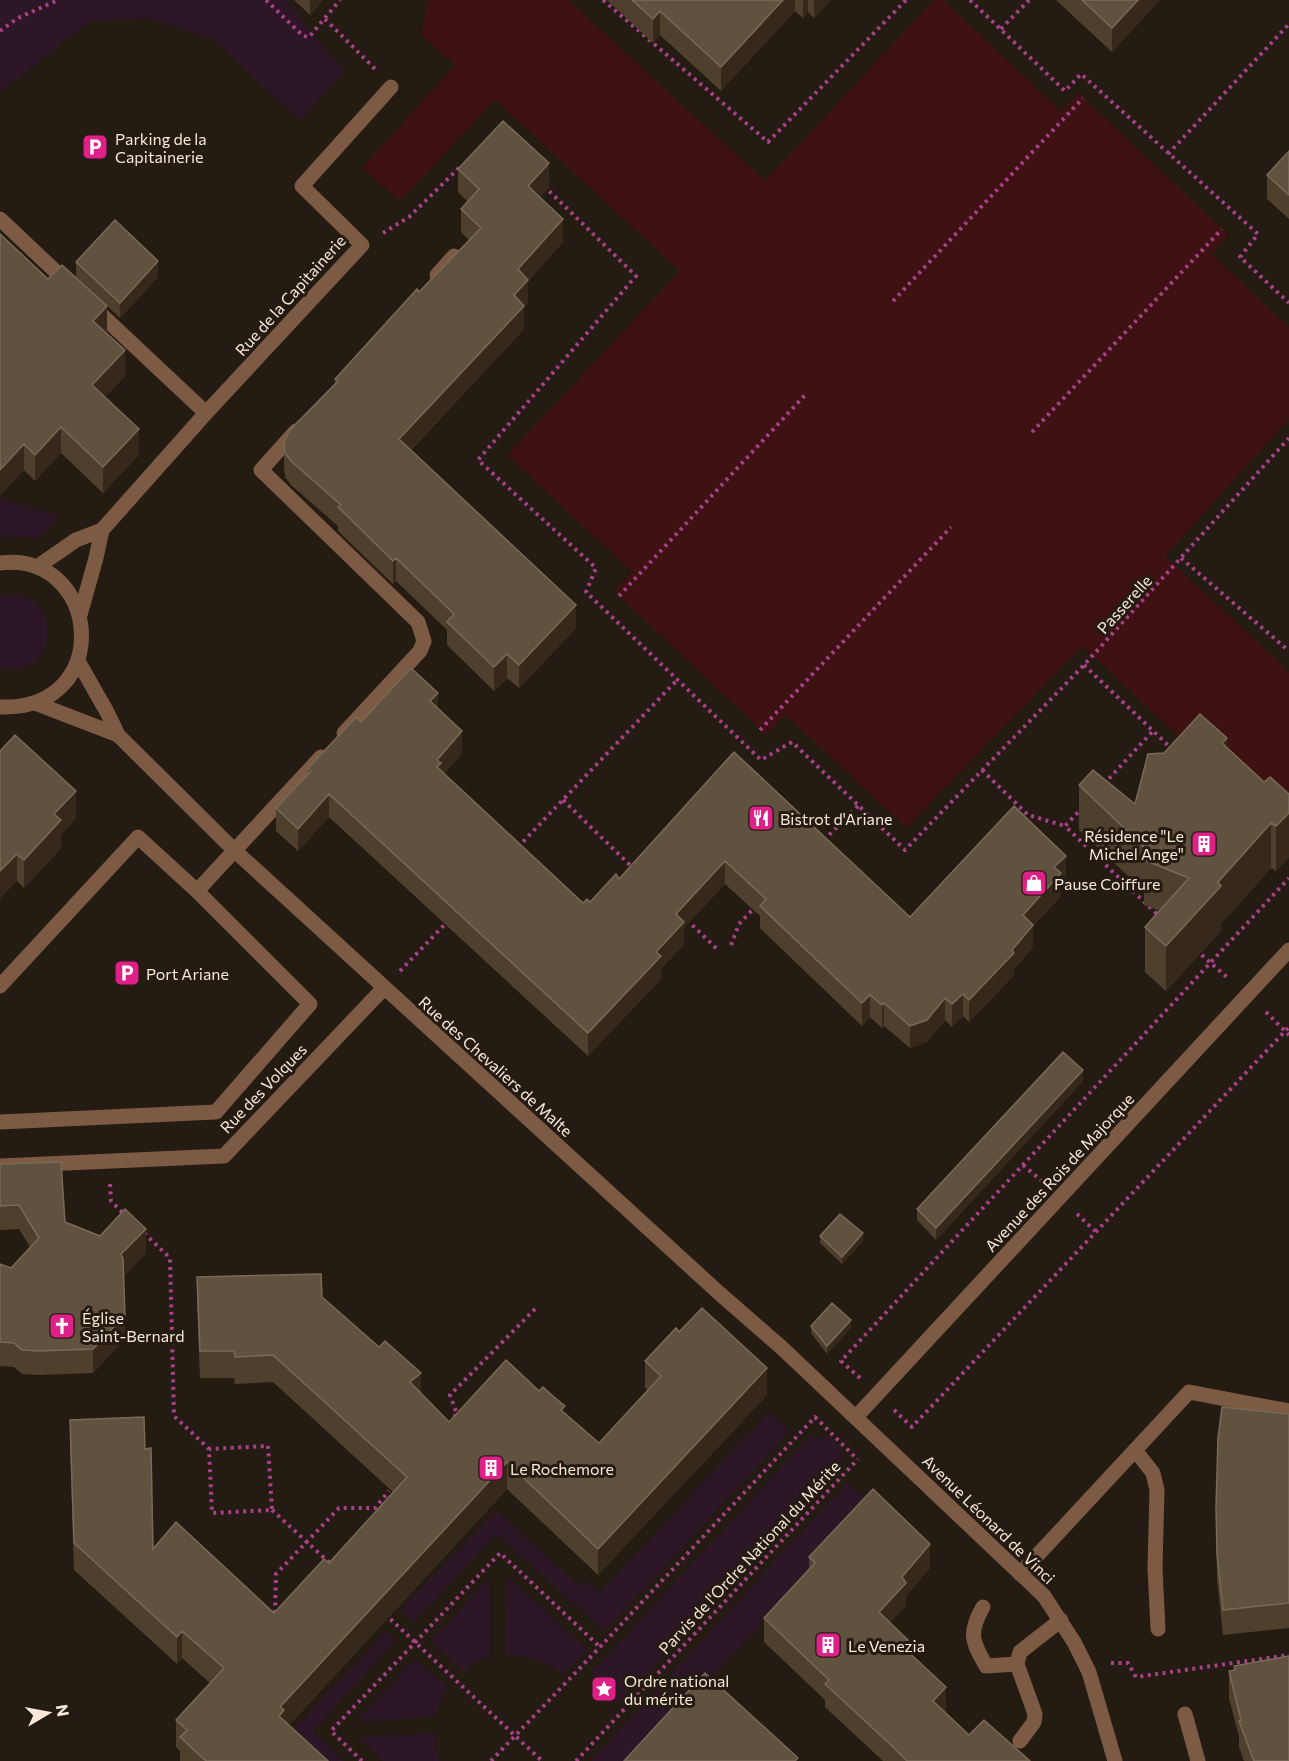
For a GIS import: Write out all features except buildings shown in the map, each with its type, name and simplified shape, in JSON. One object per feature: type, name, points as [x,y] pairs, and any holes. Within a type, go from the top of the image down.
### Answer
[{"type":"street","name":"Rue de la Capitainerie","points":[[37,567],[76,540],[102,530],[206,413],[362,245],[302,186],[391,87]]},
{"type":"street","points":[[0,219],[206,413]]},
{"type":"street","points":[[430,282],[454,256]]},
{"type":"street","points":[[197,891],[420,651],[424,641],[418,622],[261,470],[307,419]]},
{"type":"street","name":"Rue de la Capitainerie","points":[[80,615],[102,530]]},
{"type":"street","points":[[0,563],[20,562],[37,567],[56,578],[71,595],[80,615],[83,638],[78,661],[68,680],[53,694],[35,704],[0,707]]},
{"type":"street","points":[[78,661],[118,735]]},
{"type":"street","points":[[35,704],[118,735]]},
{"type":"street","name":"Rue des Chevaliers de Malte","points":[[118,735],[234,850],[856,1417]]},
{"type":"street","points":[[0,986],[138,837],[197,891],[310,1004],[216,1112],[0,1122]]},
{"type":"street","name":"Avenue des Rois de Majorque","points":[[856,1417],[1289,950]]},
{"type":"street","name":"Rue des Volques","points":[[0,1166],[224,1156],[384,988]]},
{"type":"street","points":[[1020,1574],[1189,1392],[1289,1411]]},
{"type":"street","name":"Avenue Léonard de Vinci","points":[[856,1417],[1044,1596],[1089,1672],[1115,1761]]},
{"type":"street","points":[[1135,1450],[1153,1473],[1157,1490],[1155,1568],[1158,1629]]},
{"type":"street","points":[[983,1607],[974,1623],[974,1639],[976,1649],[986,1666],[1017,1664]]},
{"type":"street","points":[[1020,1741],[1034,1722],[1035,1714],[1017,1664],[1020,1652],[1060,1620]]},
{"type":"street","points":[[1185,1714],[1198,1761]]},
{"type":"path","points":[[0,31],[18,18],[58,0]]},
{"type":"path","points":[[266,0],[303,36],[309,37],[340,0]]},
{"type":"path","points":[[603,0],[768,142],[906,0]]},
{"type":"path","points":[[970,0],[1065,91],[1081,74],[1258,234],[1240,257],[1289,303]]},
{"type":"path","points":[[1001,29],[1029,0]]},
{"type":"path","points":[[325,19],[364,57]]},
{"type":"path","points":[[1168,154],[1289,24]]},
{"type":"path","points":[[893,301],[1083,98]]},
{"type":"path","points":[[362,245],[409,217],[468,160]]},
{"type":"path","points":[[543,185],[636,276],[478,460],[596,568],[586,592],[761,760],[792,742],[858,806],[818,846]]},
{"type":"path","points":[[1032,432],[1222,229]]},
{"type":"path","points":[[619,596],[806,394]]},
{"type":"path","name":"Passerelle","points":[[858,806],[905,850],[1084,665],[1289,438]]},
{"type":"path","points":[[760,730],[951,527]]},
{"type":"path","points":[[1181,558],[1289,651]]},
{"type":"path","points":[[1084,665],[1178,756]]},
{"type":"path","points":[[514,852],[677,680]]},
{"type":"path","points":[[1097,791],[1153,731]]},
{"type":"path","points":[[982,770],[1028,815],[1065,826],[1167,924]]},
{"type":"path","points":[[563,800],[640,875]]},
{"type":"path","points":[[1065,826],[1089,800]]},
{"type":"path","points":[[841,1361],[1289,878]]},
{"type":"path","points":[[731,945],[739,924],[762,899]]},
{"type":"path","points":[[683,916],[717,949]]},
{"type":"path","points":[[384,988],[449,920]]},
{"type":"path","points":[[912,1427],[1288,1031],[1194,948]]},
{"type":"path","points":[[110,1161],[111,1201],[128,1217]]},
{"type":"path","points":[[136,1226],[170,1258],[174,1416],[209,1449],[212,1513],[272,1509]]},
{"type":"path","points":[[451,1421],[457,1414],[450,1395],[536,1308]]},
{"type":"path","name":"Parvis de l'Ordre National du Mérite","points":[[491,1761],[815,1418],[857,1459],[576,1761]]},
{"type":"path","points":[[209,1449],[268,1446],[272,1509],[339,1572]]},
{"type":"path","points":[[269,1618],[276,1612],[276,1574],[306,1542],[339,1508],[375,1508],[389,1491]]},
{"type":"path","points":[[362,1761],[331,1731],[500,1553],[600,1647]]},
{"type":"path","points":[[381,1611],[542,1761]]},
{"type":"path","points":[[1089,1672],[1113,1661],[1128,1663],[1136,1677],[1289,1655]]},
{"type":"shaded area","points":[[0,0],[285,0],[344,71],[300,121],[215,40],[147,18],[91,21],[0,92]]},
{"type":"shaded area","points":[[428,0],[568,0],[765,181],[934,0],[943,0],[1061,111],[1078,93],[1229,235],[1212,254],[1289,327],[1289,419],[1165,556],[1289,672],[1289,840],[1082,646],[906,828],[786,715],[766,735],[614,591],[632,572],[507,455],[680,271],[495,100],[400,201],[362,168],[455,65],[421,35]]},
{"type":"shaded area","points":[[0,499],[60,516],[37,539],[0,536]]},
{"type":"shaded area","points":[[0,596],[25,598],[38,607],[46,620],[47,635],[43,650],[34,662],[19,669],[0,668]]},
{"type":"shaded area","points":[[769,1412],[790,1431],[605,1631],[496,1534],[414,1622],[401,1609],[497,1511],[581,1588],[587,1582],[600,1593]]},
{"type":"shaded area","points":[[827,1434],[841,1448],[843,1467],[620,1703],[616,1700],[607,1702],[592,1687],[591,1673],[811,1435],[817,1439]]},
{"type":"shaded area","points":[[847,1483],[871,1505],[634,1761],[591,1761]]},
{"type":"shaded area","points":[[489,1577],[490,1657],[463,1671],[431,1641]]},
{"type":"shaded area","points":[[508,1578],[587,1650],[564,1674],[536,1660],[505,1655]]},
{"type":"shaded area","points":[[386,1631],[396,1640],[313,1731],[344,1761],[305,1761],[283,1740]]},
{"type":"shaded area","points":[[415,1659],[447,1687],[435,1716],[355,1722]]},
{"type":"shaded area","points":[[435,1732],[435,1748],[439,1761],[383,1761],[359,1738]]},
{"type":"place","name":"Parking de la Capitainerie","points":[[95,147]]},
{"type":"place","name":"Bistrot d'Ariane","points":[[761,818]]},
{"type":"place","name":"Résidence \"Le Michel Ange\"","points":[[1204,844]]},
{"type":"place","name":"Pause Coiffure","points":[[1034,883]]},
{"type":"place","name":"Port Ariane","points":[[127,973]]},
{"type":"place","name":"Église Saint-Bernard","points":[[62,1326]]},
{"type":"place","name":"Le Rochemore","points":[[491,1468]]},
{"type":"place","name":"Le Venezia","points":[[828,1645]]},
{"type":"place","name":"Ordre national du mérite","points":[[604,1689]]}]
